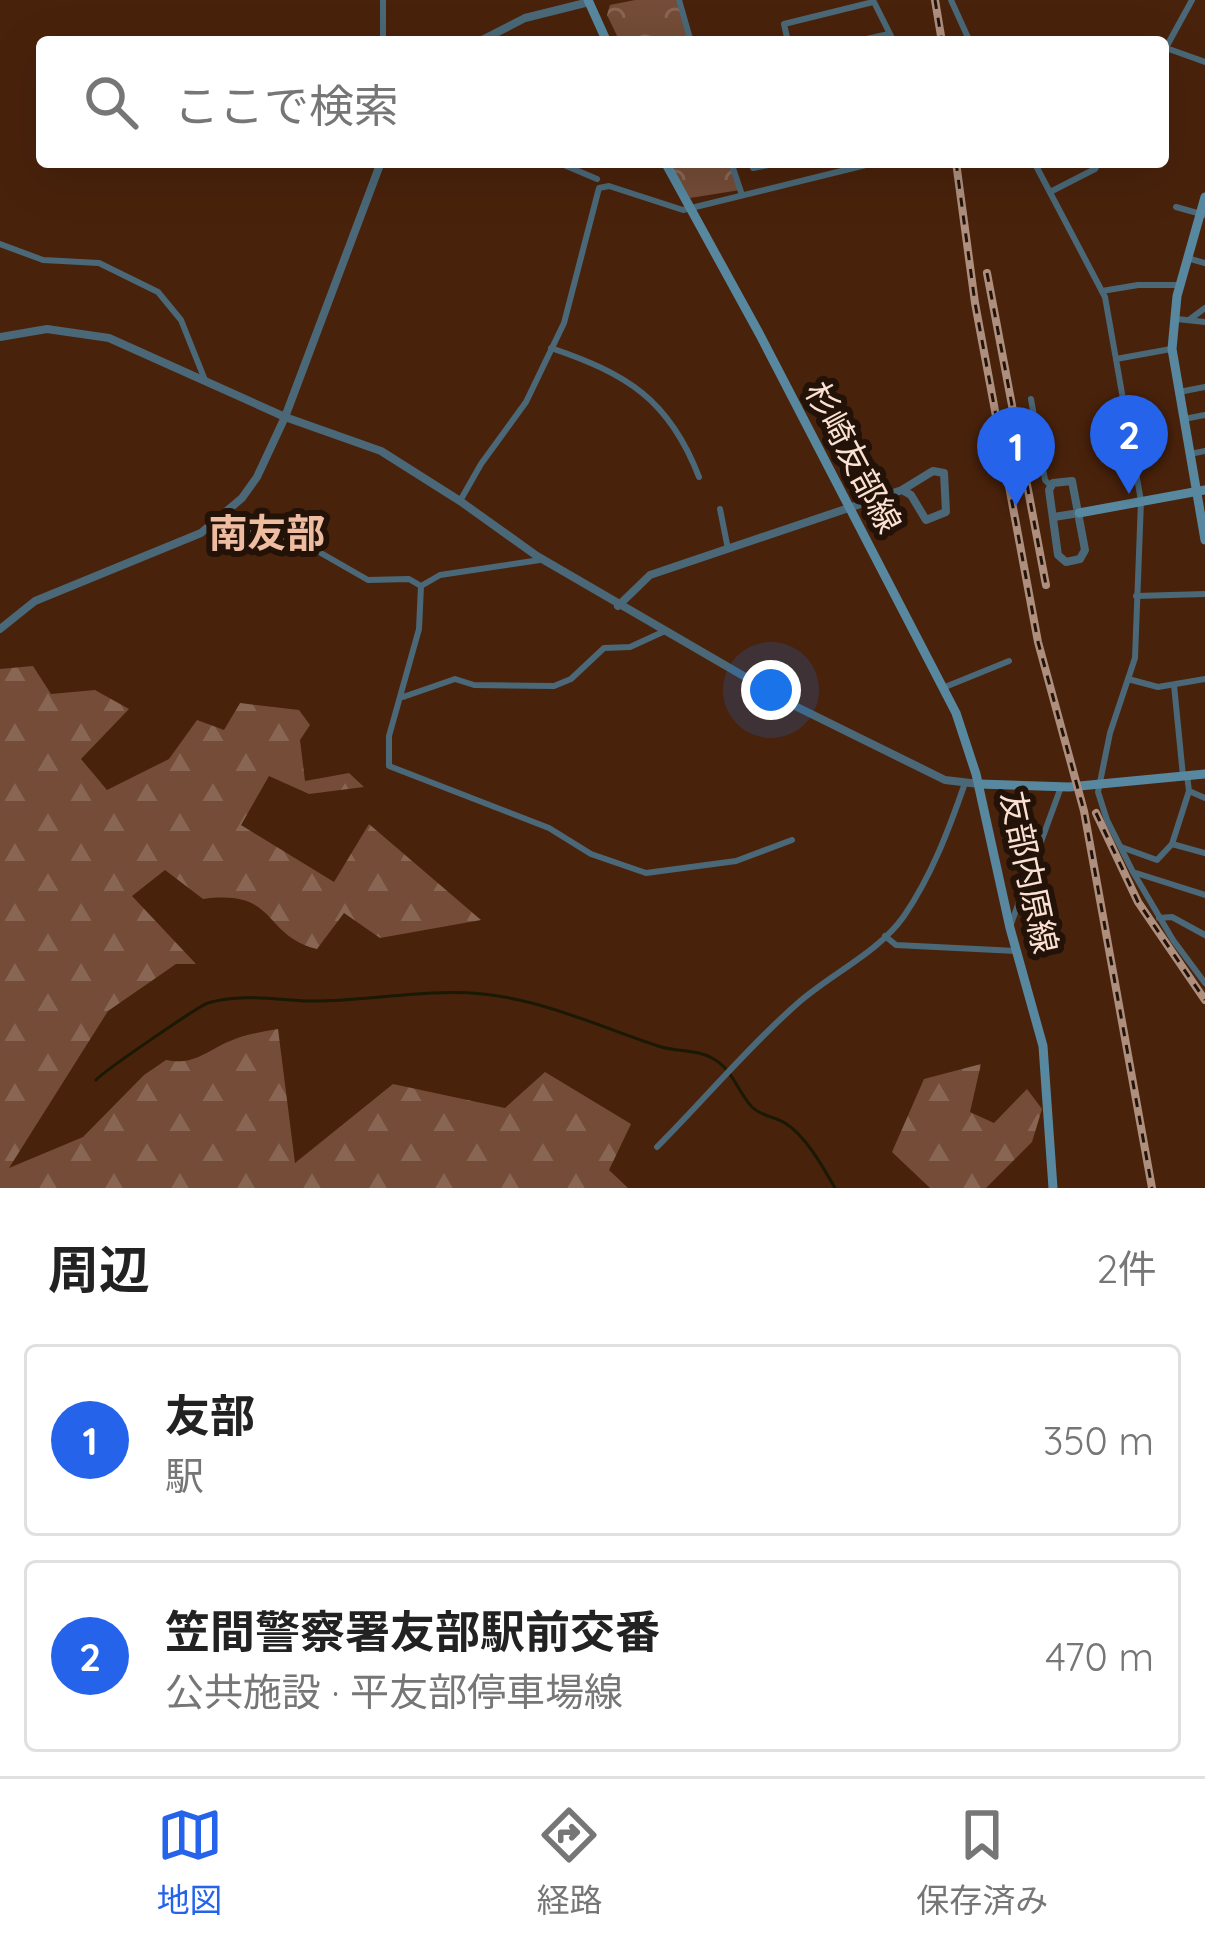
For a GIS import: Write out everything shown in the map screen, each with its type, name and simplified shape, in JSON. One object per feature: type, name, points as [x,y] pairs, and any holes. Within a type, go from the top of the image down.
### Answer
[{"type":"main road","points":[[592,1],[606,36]]},
{"type":"main road","name":"杉崎友部線","points":[[668,168],[944,687],[979,784]]},
{"type":"main road","points":[[1205,197],[1180,285],[1172,349],[1201,491],[1205,540]]},
{"type":"main road","points":[[1078,513],[1201,491]]},
{"type":"main road","name":"友部内原線","points":[[1053,1188],[1046,1062],[1010,928],[979,784],[1061,787],[1205,774]]},
{"type":"street","points":[[382,0],[382,36]]},
{"type":"street","points":[[679,0],[689,36]]},
{"type":"street","points":[[951,0],[967,36]]},
{"type":"street","points":[[1169,41],[1192,0]]},
{"type":"street","points":[[490,36],[525,18],[592,1]]},
{"type":"street","points":[[787,36],[784,24],[873,1],[891,36]]},
{"type":"street","points":[[1169,51],[1205,62]]},
{"type":"street","points":[[0,629],[35,601],[172,548],[223,517],[257,478],[285,417],[379,168]]},
{"type":"street","points":[[571,168],[597,179]]},
{"type":"street","points":[[733,168],[742,195]]},
{"type":"street","points":[[460,501],[526,402],[564,322],[599,188],[609,186],[676,210],[840,168]]},
{"type":"street","points":[[1037,168],[1102,290],[1141,501],[1135,658],[1098,782],[1119,846],[1159,918],[1205,983]]},
{"type":"street","points":[[1050,192],[1096,168]]},
{"type":"street","points":[[1177,207],[1203,214]]},
{"type":"street","points":[[0,244],[43,260],[99,263],[158,292],[181,320],[206,380]]},
{"type":"street","points":[[1187,258],[1205,263]]},
{"type":"street","points":[[1102,290],[1180,285]]},
{"type":"street","points":[[1189,320],[1205,308]]},
{"type":"street","points":[[1173,319],[1205,322]]},
{"type":"street","points":[[0,337],[47,329],[109,338],[285,417],[381,451],[544,560],[665,632],[879,750],[945,780],[979,784]]},
{"type":"street","points":[[551,349],[606,367],[630,381],[686,444],[699,477]]},
{"type":"street","points":[[1116,359],[1172,349]]},
{"type":"street","points":[[1178,392],[1205,387]]},
{"type":"street","points":[[1030,399],[1045,480],[1050,485],[1058,555],[1066,562],[1080,560],[1084,553],[1072,481],[1050,485]]},
{"type":"street","points":[[1184,419],[1205,415]]},
{"type":"street","points":[[1190,454],[1205,451]]},
{"type":"street","points":[[619,606],[650,575],[907,492],[912,482],[933,471],[944,473],[948,508],[941,516],[926,520],[907,492]]},
{"type":"street","points":[[720,509],[728,549]]},
{"type":"street","points":[[1054,517],[1078,513]]},
{"type":"street","points":[[223,517],[252,530],[300,541],[368,580],[409,580],[421,586]]},
{"type":"street","points":[[421,586],[440,575],[544,560]]},
{"type":"street","points":[[421,586],[419,629],[389,736],[389,766],[549,828],[629,870],[646,873],[736,861],[792,840]]},
{"type":"street","points":[[1136,596],[1205,594]]},
{"type":"street","points":[[402,697],[455,680],[474,685],[554,686],[571,679],[604,648],[630,647],[665,632]]},
{"type":"street","points":[[944,687],[1009,661]]},
{"type":"street","points":[[1128,679],[1153,687],[1205,680]]},
{"type":"street","points":[[1119,846],[1157,860],[1172,844],[1189,791],[1174,685]]},
{"type":"street","points":[[657,1147],[743,1052],[903,918],[944,843],[965,783]]},
{"type":"street","points":[[1010,928],[1061,787]]},
{"type":"street","points":[[1189,791],[1205,798]]},
{"type":"street","points":[[1172,844],[1205,853]]},
{"type":"street","points":[[1133,872],[1205,896]]},
{"type":"street","points":[[1159,918],[1172,916],[1205,935]]},
{"type":"street","points":[[885,936],[896,945],[1017,951]]},
{"type":"green space","points":[[678,0],[690,36],[617,36],[607,15],[610,5]]},
{"type":"green space","points":[[672,168],[733,168],[740,190],[690,198]]},
{"type":"green space","points":[[33,666],[51,694],[95,690],[129,709],[81,759],[107,790],[169,759],[197,720],[224,730],[240,703],[299,710],[310,725],[300,740],[305,781],[349,773],[364,787],[309,794],[269,776],[241,825],[334,882],[369,824],[481,920],[380,938],[344,913],[317,949],[286,934],[258,907],[227,898],[203,899],[165,870],[132,896],[196,964],[176,964],[108,1011],[9,1168],[83,1137],[144,1075],[166,1060],[192,1059],[236,1039],[278,1029],[295,1163],[393,1084],[505,1108],[545,1072],[631,1124],[609,1170],[628,1188],[0,1188],[0,669]]},
{"type":"green space","points":[[981,1064],[970,1112],[994,1123],[1027,1089],[1042,1109],[1032,1142],[986,1188],[930,1188],[892,1152],[924,1079]]},
{"type":"waterway","points":[[96,1080],[188,1015],[220,1000],[331,1001],[439,993],[505,997],[658,1046],[712,1058],[725,1068],[752,1107],[800,1136],[835,1188]]},
{"type":"railway","points":[[935,0],[941,36]]},
{"type":"railway","points":[[957,168],[975,303],[1038,642],[1084,811],[1152,1188]]},
{"type":"railway","points":[[987,273],[1046,585]]},
{"type":"railway","points":[[1096,813],[1138,902],[1205,1000]]},
{"type":"place","name":"笠間警察署友部駅前交番","points":[[1129,494]]},
{"type":"place","name":"友部","points":[[1016,506]]},
{"type":"district","name":"南友部","points":[[267,532]]}]
